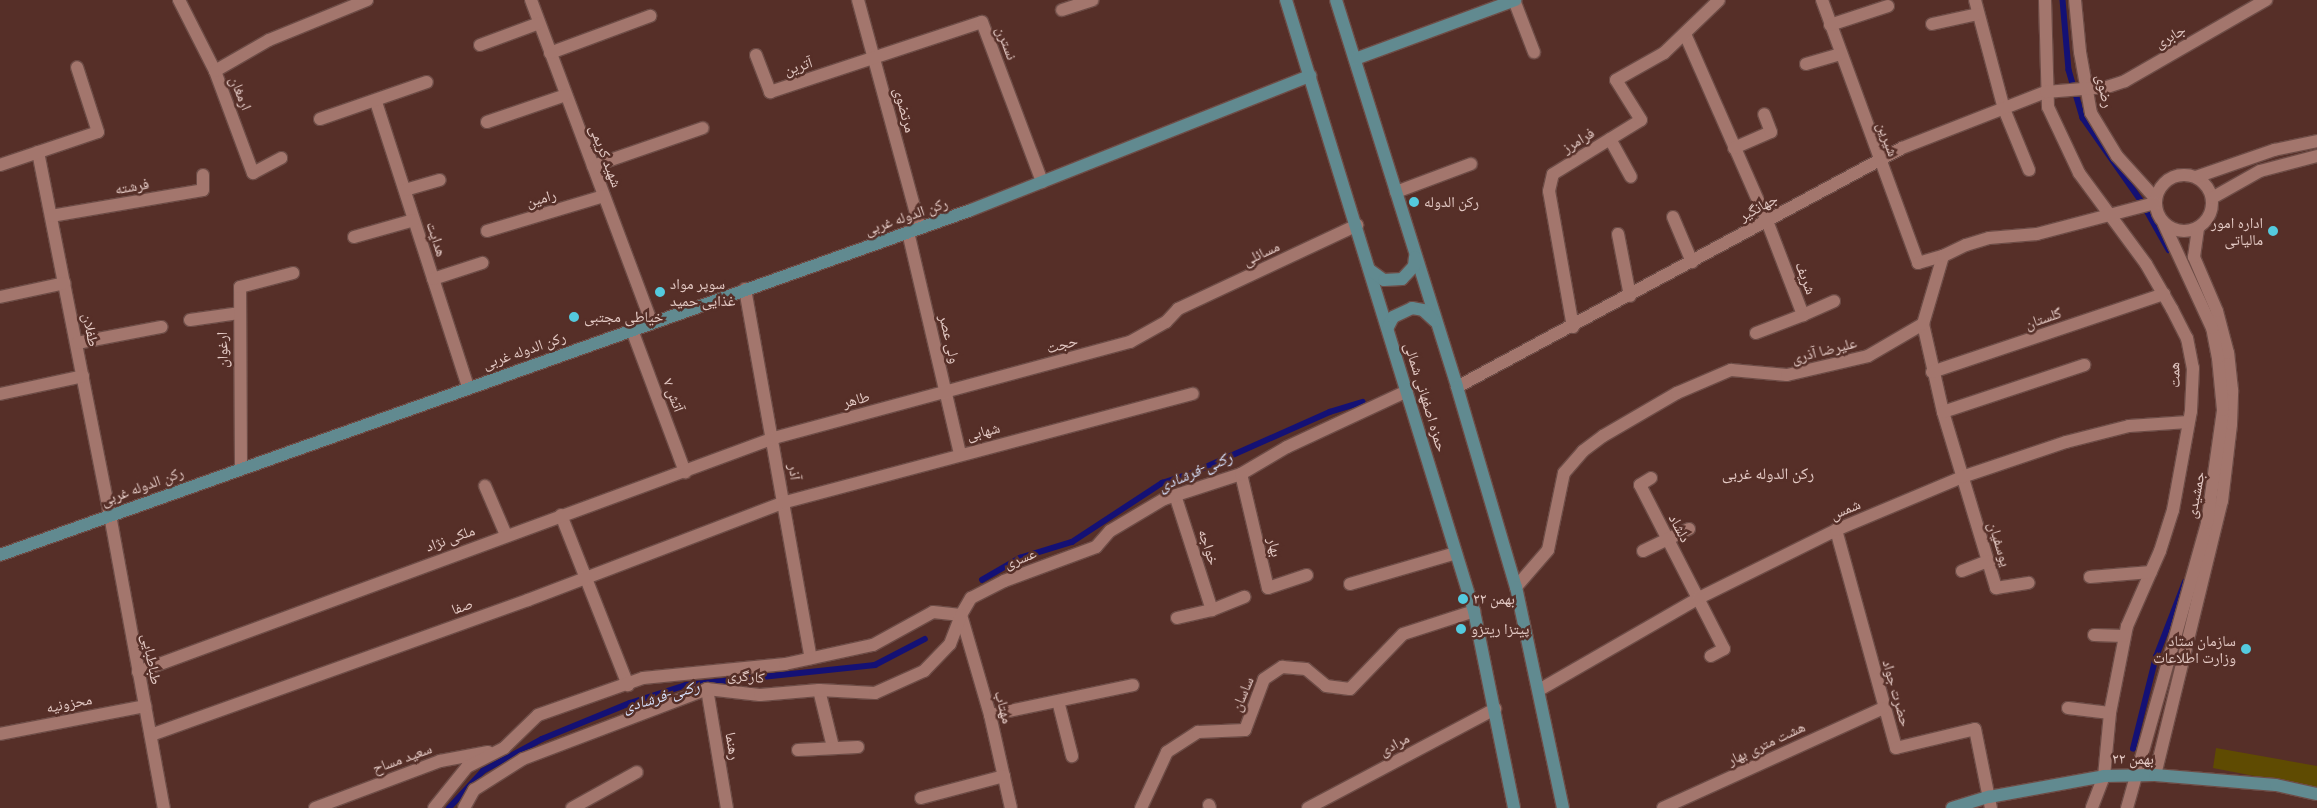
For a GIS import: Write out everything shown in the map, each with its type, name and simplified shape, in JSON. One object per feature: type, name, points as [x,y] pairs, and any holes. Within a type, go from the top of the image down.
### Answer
[{"type":"main road","name":"حمزه اصفهانی شمالی","points":[[1286,0],[1357,225],[1474,611],[1514,808]]},
{"type":"main road","points":[[1336,0],[1457,387],[1516,588],[1563,808]]},
{"type":"main road","points":[[1355,59],[1514,0]]},
{"type":"main road","name":"رکن الدوله غربی","points":[[0,555],[240,468],[914,230],[1042,182],[1310,76]]},
{"type":"main road","points":[[1370,270],[1384,280],[1402,279],[1414,266],[1415,257]]},
{"type":"main road","points":[[1388,327],[1393,317],[1412,308],[1427,313],[1437,325]]},
{"type":"main road","name":"۲۲ بهمن","points":[[1952,808],[1990,802],[2104,776],[2156,775],[2276,784],[2317,794]]},
{"type":"street","name":"ارمغان","points":[[179,0],[215,71],[253,173],[281,158]]},
{"type":"street","points":[[215,71],[269,40],[367,0]]},
{"type":"street","name":"شهید کریمی","points":[[531,0],[652,322]]},
{"type":"street","name":"مرتضوی","points":[[858,0],[875,59],[914,230]]},
{"type":"street","points":[[1062,10],[1092,0]]},
{"type":"street","points":[[1514,0],[1534,52]]},
{"type":"street","name":"فرامرز","points":[[1573,327],[1549,191],[1553,174],[1642,120],[1616,80],[1664,53],[1720,0]]},
{"type":"street","name":"شیرین","points":[[1822,0],[1878,160],[1918,263],[1943,256]]},
{"type":"street","points":[[1975,0],[2004,109],[2029,170]]},
{"type":"street","name":"همت","points":[[2045,0],[2046,92],[2048,107],[2065,148],[2079,174],[2146,264],[2164,294],[2187,338],[2193,368],[2188,422],[2173,510],[2151,572],[2124,636],[2110,713],[2104,776],[2092,808]]},
{"type":"street","name":"جابری","points":[[2087,89],[2125,81],[2266,0]]},
{"type":"street","name":"رضوی","points":[[2077,1],[2091,113],[2106,141],[2155,200]]},
{"type":"street","points":[[1830,25],[1888,6]]},
{"type":"street","points":[[1932,24],[1978,14]]},
{"type":"street","points":[[550,53],[650,16]]},
{"type":"street","name":"نسترن","points":[[875,59],[982,22],[1042,182]]},
{"type":"street","points":[[480,45],[539,23]]},
{"type":"street","points":[[1685,34],[1766,221]]},
{"type":"street","points":[[1806,64],[1840,54]]},
{"type":"street","name":"آترین","points":[[756,55],[770,92],[875,59]]},
{"type":"street","points":[[0,164],[98,132],[77,67]]},
{"type":"street","points":[[320,119],[376,102],[427,82]]},
{"type":"street","name":"جهانگیر","points":[[1457,387],[1573,327],[1902,148],[2046,92],[2087,89]]},
{"type":"street","points":[[488,122],[566,95]]},
{"type":"street","name":"هدایت","points":[[376,102],[468,387]]},
{"type":"street","points":[[1734,148],[1771,132],[1764,114]]},
{"type":"street","points":[[593,166],[703,128]]},
{"type":"street","points":[[1610,139],[1632,177]]},
{"type":"street","points":[[1962,477],[1932,372],[1923,324],[1943,256],[1989,238],[2037,234],[2155,200],[2170,178],[2178,175],[2196,177],[2266,152],[2317,141]]},
{"type":"street","name":"طفلان","points":[[38,152],[110,515]]},
{"type":"street","points":[[2212,198],[2260,171],[2317,156]]},
{"type":"street","points":[[1396,192],[1471,164]]},
{"type":"street","name":"فرشته","points":[[51,216],[203,190],[203,175]]},
{"type":"street","points":[[2155,200],[2164,224],[2180,232],[2198,228],[2210,215],[2212,198],[2203,182],[2196,177]]},
{"type":"street","points":[[405,190],[440,180]]},
{"type":"street","name":"رامین","points":[[487,231],[604,196]]},
{"type":"street","points":[[1673,217],[1692,262]]},
{"type":"street","points":[[354,237],[414,220]]},
{"type":"street","name":"شریف","points":[[1766,221],[1803,315],[1834,301]]},
{"type":"street","name":"جمشیدی","points":[[2156,775],[2192,603],[2216,473],[2223,410],[2212,328],[2164,224]]},
{"type":"street","name":"مسائلی","points":[[1178,309],[1357,225]]},
{"type":"street","name":"جمشیدی","points":[[2127,808],[2192,603],[2226,474],[2232,390],[2220,323],[2194,257],[2198,228]]},
{"type":"street","name":"ولی عصر","points":[[914,230],[960,454]]},
{"type":"street","points":[[1618,234],[1630,296]]},
{"type":"street","points":[[433,279],[482,263]]},
{"type":"street","name":"ارغوان","points":[[240,468],[240,287],[293,273]]},
{"type":"street","points":[[0,297],[65,283]]},
{"type":"street","name":"آذر","points":[[745,290],[774,438],[782,504],[811,658]]},
{"type":"street","name":"گلستان","points":[[1932,372],[2164,294]]},
{"type":"street","name":"حجت","points":[[946,391],[1130,342],[1166,322],[1178,309]]},
{"type":"street","points":[[190,320],[239,313]]},
{"type":"street","points":[[1756,333],[1803,315]]},
{"type":"street","name":"علیرضا آذری","points":[[1516,588],[1548,550],[1564,473],[1584,451],[1603,436],[1710,377],[1731,370],[1787,375],[1868,356],[1923,324]]},
{"type":"street","points":[[77,343],[161,327]]},
{"type":"street","name":"آتش ۷","points":[[632,330],[685,472]]},
{"type":"street","points":[[1943,412],[2084,365]]},
{"type":"street","points":[[0,394],[83,376]]},
{"type":"street","name":"طاهر","points":[[774,438],[946,391]]},
{"type":"street","name":"عسری","points":[[961,615],[971,598],[1004,581],[1096,547],[1110,531],[1174,495],[1241,474],[1287,447],[1407,392]]},
{"type":"street","name":"شهابی","points":[[782,504],[960,454],[1193,394]]},
{"type":"street","name":"شمس","points":[[1539,690],[1699,598],[1836,530],[1962,477],[2066,442],[2129,426],[2188,422]]},
{"type":"street","name":"ملکی نژاد","points":[[138,672],[506,535],[685,472],[774,438]]},
{"type":"street","name":"بهار","points":[[1241,474],[1268,588],[1306,575]]},
{"type":"street","name":"یوسفیان","points":[[1962,477],[1996,588],[2030,583]]},
{"type":"street","name":"دلشاد","points":[[1651,478],[1640,485],[1724,649],[1712,656]]},
{"type":"street","points":[[485,486],[506,535]]},
{"type":"street","name":"خواجه","points":[[1174,495],[1212,610]]},
{"type":"street","name":"صفا","points":[[151,735],[528,600],[586,576],[782,504]]},
{"type":"street","name":"طباطبایی","points":[[110,515],[164,808]]},
{"type":"street","points":[[561,515],[628,685]]},
{"type":"street","points":[[1643,552],[1689,529]]},
{"type":"street","name":"حضرت جواد","points":[[1836,530],[1883,708],[1896,748],[1975,729],[1990,802]]},
{"type":"street","points":[[1350,584],[1456,553]]},
{"type":"street","points":[[1962,571],[1988,561]]},
{"type":"street","points":[[2090,577],[2151,572]]},
{"type":"street","points":[[1176,618],[1212,610],[1245,597]]},
{"type":"street","name":"ساسان","points":[[1141,808],[1167,752],[1198,732],[1245,730],[1264,678],[1282,667],[1306,669],[1326,686],[1350,689],[1403,634],[1474,611]]},
{"type":"street","points":[[434,808],[467,767],[504,748],[538,715],[628,685],[643,678],[704,670],[785,664],[873,644],[933,612],[961,615]]},
{"type":"street","name":"کارگری","points":[[464,808],[474,790],[523,759],[707,689],[760,695],[819,690],[875,692],[924,671],[950,644],[961,615]]},
{"type":"street","name":"مهتاب","points":[[961,615],[990,715],[1011,808]]},
{"type":"street","points":[[2094,635],[2124,636]]},
{"type":"street","points":[[990,715],[1133,685]]},
{"type":"street","name":"رهنما","points":[[707,689],[727,808]]},
{"type":"street","points":[[819,690],[833,747]]},
{"type":"street","points":[[1058,701],[1072,756]]},
{"type":"street","name":"محزونیه","points":[[0,734],[145,706]]},
{"type":"street","name":"هشت متری بهار","points":[[1663,808],[1883,708]]},
{"type":"street","points":[[2068,708],[2110,713]]},
{"type":"street","name":"مرادی","points":[[1308,808],[1495,709]]},
{"type":"street","points":[[798,750],[858,747]]},
{"type":"street","name":"سعید مساح","points":[[314,808],[440,761],[504,748]]},
{"type":"street","points":[[572,808],[637,772]]},
{"type":"street","points":[[921,798],[1004,776]]},
{"type":"shaded area","points":[[2216,748],[2317,766],[2317,788],[2213,768]]},
{"type":"waterway","points":[[2063,0],[2069,70],[2083,118],[2142,202],[2169,250]]},
{"type":"waterway","name":"رکنی-فرشادی","points":[[982,580],[1020,558],[1072,542],[1162,483],[1190,474],[1330,412],[1363,402]]},
{"type":"waterway","points":[[2133,749],[2156,657],[2185,582]]},
{"type":"waterway","name":"رکنی-فرشادی","points":[[449,808],[483,771],[542,739],[630,703],[686,685],[875,665],[925,639]]},
{"type":"place","name":"رکن الدوله","points":[[1414,202]]},
{"type":"place","name":"اداره امور مالیاتی","points":[[2273,231]]},
{"type":"place","name":"سوپر مواد غذایی حمید","points":[[660,292]]},
{"type":"place","name":"خیاطی مجتبی","points":[[574,317]]},
{"type":"place","name":"۲۲ بهمن","points":[[1463,599]]},
{"type":"place","name":"پیتزا ریتزو","points":[[1461,629]]},
{"type":"place","name":"سازمان ستاد وزارت اطلاعات","points":[[2246,649]]},
{"type":"district","name":"رکن الدوله غربی","points":[[1768,473]]}]
